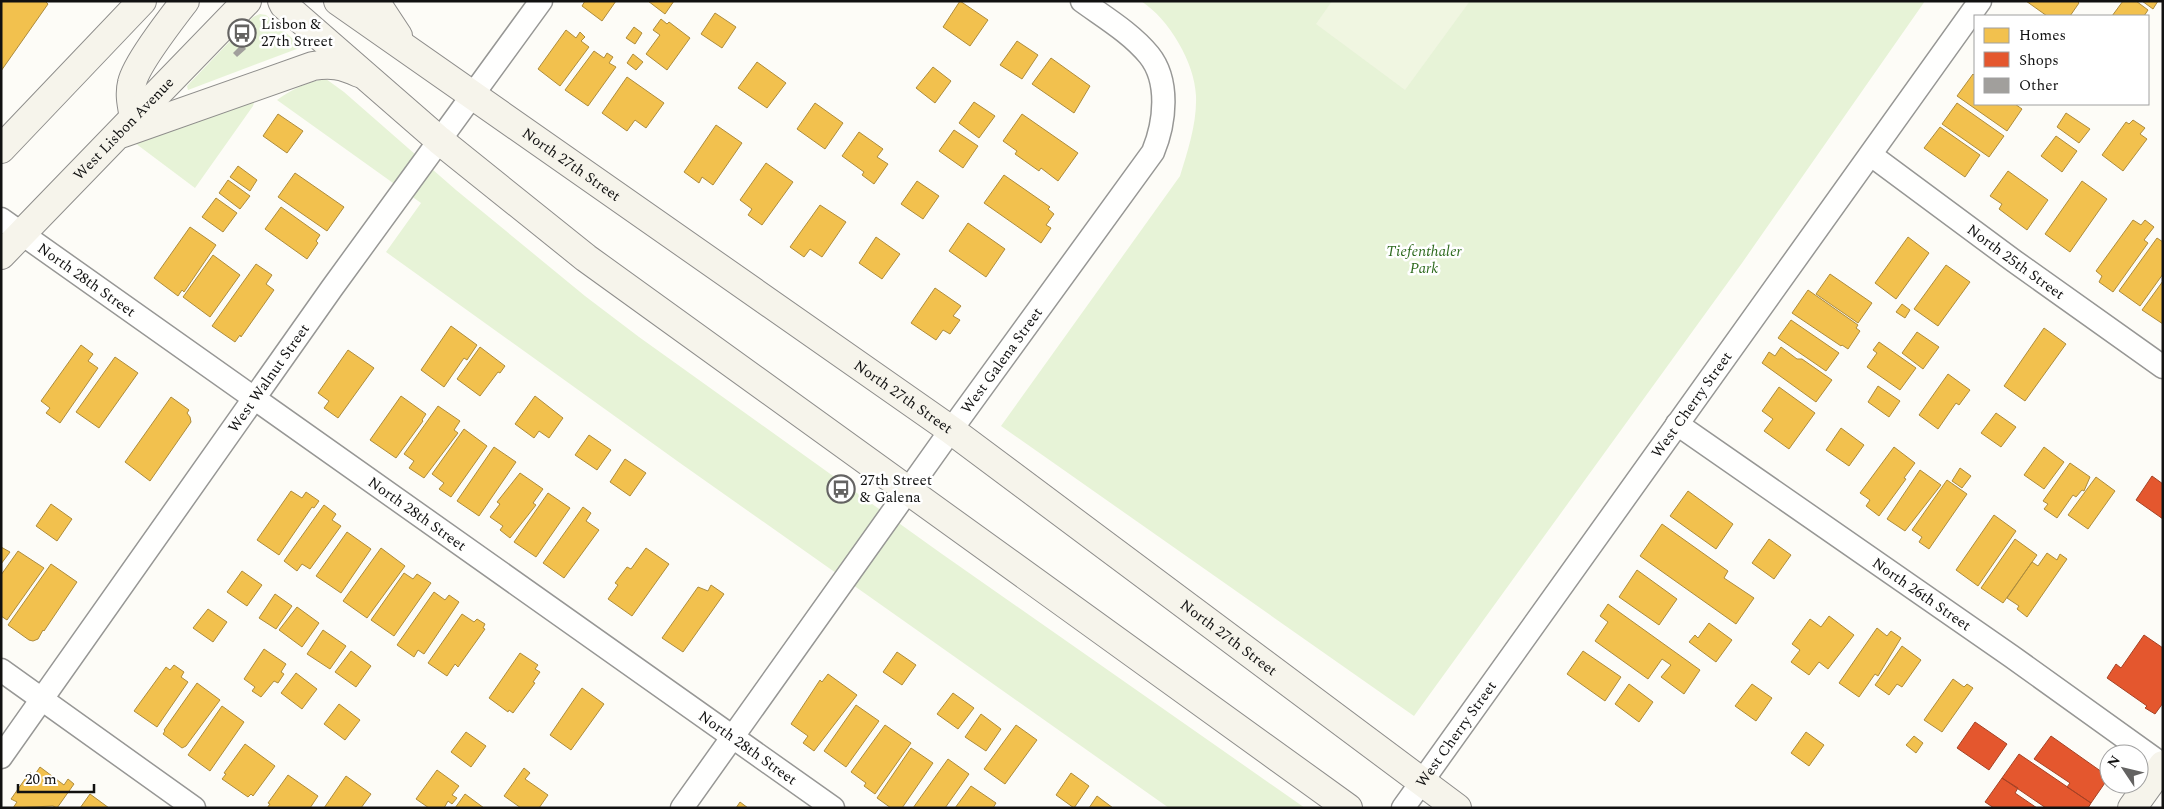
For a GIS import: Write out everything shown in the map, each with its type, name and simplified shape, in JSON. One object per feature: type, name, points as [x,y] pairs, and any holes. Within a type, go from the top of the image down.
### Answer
[{"type":"main road","points":[[1,149],[142,1]]},
{"type":"main road","points":[[185,1],[132,80],[126,126],[313,66],[329,63],[343,66],[374,81]]},
{"type":"main road","name":"West Lisbon Avenue","points":[[1,255],[12,227],[126,126],[247,1]]},
{"type":"main road","points":[[282,1],[284,5],[440,140],[586,258],[1348,808]]},
{"type":"main road","name":"North 27th Street","points":[[338,1],[474,94],[951,430],[1457,808]]},
{"type":"main road","points":[[375,1],[406,48]]},
{"type":"main road","points":[[2132,808],[2163,765]]},
{"type":"street","name":"West Walnut Street","points":[[1,757],[255,397],[541,1]]},
{"type":"street","name":"West Galena Street","points":[[682,808],[951,430],[1153,152],[1160,135],[1163,117],[1163,93],[1158,72],[1150,56],[1137,43],[1082,1]]},
{"type":"street","name":"West Cherry Street","points":[[1403,808],[1423,783],[1980,1]]},
{"type":"street","name":"North 25th Street","points":[[1871,155],[2014,261],[2163,367]]},
{"type":"street","name":"North 28th Street","points":[[12,227],[834,808]]},
{"type":"street","name":"North 26th Street","points":[[1678,424],[2011,656],[2163,765]]},
{"type":"street","points":[[1,670],[194,808]]},
{"type":"green space","name":"Tiefenthaler Park","points":[[1141,1],[1925,1],[1742,263],[1414,716],[1001,426],[1180,176],[1193,126],[1196,106],[1194,83],[1186,56],[1179,43],[1161,19]]},
{"type":"green space","points":[[1332,1],[1470,1],[1405,90],[1316,24]]},
{"type":"green space","points":[[260,14],[266,15],[302,47],[188,90],[187,86],[253,17]]},
{"type":"green space","points":[[326,79],[344,92],[456,190],[585,296],[639,337],[942,554],[1305,808],[1169,808],[680,463],[386,252],[421,203],[277,100],[300,86]]},
{"type":"green space","points":[[257,93],[253,106],[195,188],[135,143]]},
{"type":"building: Homes","points":[[1,1],[45,1],[48,4],[1,71]]},
{"type":"building: Homes","points":[[585,1],[616,1],[602,21],[582,6]]},
{"type":"building: Homes","points":[[648,1],[674,1],[665,14]]},
{"type":"building: Homes","points":[[960,1],[988,20],[970,46],[943,27]]},
{"type":"building: Homes","points":[[2026,1],[2077,1],[2079,3],[2071,15],[2046,15]]},
{"type":"building: Homes","points":[[2123,1],[2136,1],[2148,10],[2145,15],[2113,15]]},
{"type":"building: Homes","points":[[2142,1],[2158,1],[2153,9]]},
{"type":"building: Homes","points":[[715,13],[736,27],[722,48],[701,34]]},
{"type":"building: Homes","points":[[661,19],[667,24],[669,22],[690,38],[667,70],[646,54],[660,35],[653,30]]},
{"type":"building: Homes","points":[[634,27],[642,33],[635,44],[626,38]]},
{"type":"building: Homes","points":[[566,30],[576,38],[580,32],[585,37],[581,41],[589,47],[560,86],[538,69]]},
{"type":"building: Homes","points":[[1017,41],[1038,55],[1022,79],[1000,65]]},
{"type":"building: Homes","points":[[594,51],[604,58],[607,53],[613,57],[609,63],[616,67],[588,106],[565,90]]},
{"type":"building: Homes","points":[[633,54],[643,62],[636,70],[627,63]]},
{"type":"building: Homes","points":[[1051,58],[1090,86],[1074,113],[1032,84]]},
{"type":"building: Homes","points":[[757,62],[786,83],[767,108],[738,88]]},
{"type":"building: Homes","points":[[933,67],[951,81],[935,103],[916,88]]},
{"type":"building: Homes","points":[[1973,74],[1974,105],[2016,105],[2022,109],[2007,131],[1957,96]]},
{"type":"building: Homes","points":[[627,77],[664,103],[646,128],[635,120],[627,131],[602,113]]},
{"type":"building: Homes","points":[[974,102],[995,116],[979,138],[959,123]]},
{"type":"building: Homes","points":[[815,103],[843,123],[825,149],[797,129]]},
{"type":"building: Homes","points":[[1957,103],[2004,136],[1989,157],[1942,124]]},
{"type":"building: Homes","points":[[2066,113],[2090,129],[2079,143],[2057,127]]},
{"type":"building: Homes","points":[[278,114],[303,131],[287,153],[263,136]]},
{"type":"building: Homes","points":[[1022,114],[1078,153],[1058,181],[1041,168],[1039,171],[1015,154],[1017,151],[1003,141]]},
{"type":"building: Homes","points":[[2133,120],[2145,128],[2140,134],[2147,139],[2123,171],[2102,155],[2126,122],[2129,124]]},
{"type":"building: Homes","points":[[716,125],[742,143],[713,185],[702,177],[699,183],[684,172]]},
{"type":"building: Homes","points":[[1940,127],[1980,155],[1965,177],[1924,148]]},
{"type":"building: Homes","points":[[954,130],[978,146],[963,168],[939,151]]},
{"type":"building: Homes","points":[[859,132],[883,149],[877,157],[888,164],[874,184],[862,175],[864,172],[842,156]]},
{"type":"building: Homes","points":[[2056,136],[2077,151],[2062,172],[2041,156]]},
{"type":"building: Homes","points":[[766,163],[793,182],[762,225],[748,215],[752,209],[740,200]]},
{"type":"building: Homes","points":[[238,166],[257,180],[250,191],[230,177]]},
{"type":"building: Homes","points":[[2008,171],[2048,200],[2027,230],[1999,209],[2002,204],[1990,196]]},
{"type":"building: Homes","points":[[295,173],[344,207],[327,231],[278,197]]},
{"type":"building: Homes","points":[[1004,175],[1050,207],[1048,209],[1054,214],[1046,225],[1051,228],[1041,243],[984,203]]},
{"type":"building: Homes","points":[[228,180],[250,196],[240,209],[219,193]]},
{"type":"building: Homes","points":[[917,181],[939,196],[923,219],[901,204]]},
{"type":"building: Homes","points":[[2082,181],[2107,199],[2070,252],[2045,234]]},
{"type":"building: Homes","points":[[216,198],[237,213],[223,232],[202,217]]},
{"type":"building: Homes","points":[[820,205],[846,222],[822,257],[810,249],[804,257],[790,247]]},
{"type":"building: Homes","points":[[281,207],[320,235],[316,241],[318,243],[307,259],[265,229]]},
{"type":"building: Homes","points":[[2133,220],[2141,225],[2145,220],[2154,227],[2144,240],[2148,243],[2113,292],[2099,282],[2102,276],[2096,271]]},
{"type":"building: Homes","points":[[968,223],[1005,249],[986,277],[949,251]]},
{"type":"building: Homes","points":[[190,227],[216,245],[184,292],[182,290],[178,296],[154,278]]},
{"type":"building: Homes","points":[[876,237],[900,254],[882,279],[859,263]]},
{"type":"building: Homes","points":[[1908,237],[1929,253],[1896,299],[1875,283]]},
{"type":"building: Homes","points":[[2157,238],[2163,242],[2163,274],[2140,306],[2119,291]]},
{"type":"building: Homes","points":[[213,255],[240,275],[210,317],[183,297]]},
{"type":"building: Homes","points":[[256,264],[272,275],[266,284],[274,290],[241,337],[240,335],[235,342],[212,326]]},
{"type":"building: Homes","points":[[1946,265],[1970,282],[1938,326],[1914,309]]},
{"type":"building: Homes","points":[[1830,274],[1872,303],[1858,323],[1816,294]]},
{"type":"building: Homes","points":[[2163,281],[2163,324],[2142,310]]},
{"type":"building: Homes","points":[[935,288],[961,306],[953,316],[960,320],[950,334],[943,330],[936,340],[911,323]]},
{"type":"building: Homes","points":[[1808,290],[1858,325],[1856,328],[1860,331],[1848,349],[1792,313]]},
{"type":"building: Homes","points":[[1902,304],[1910,310],[1905,318],[1896,312]]},
{"type":"building: Homes","points":[[1791,320],[1839,353],[1826,371],[1778,338]]},
{"type":"building: Homes","points":[[451,326],[477,345],[467,360],[464,358],[444,387],[421,370]]},
{"type":"building: Homes","points":[[2044,328],[2066,344],[2025,401],[2004,386]]},
{"type":"building: Homes","points":[[1917,332],[1939,347],[1923,369],[1902,353]]},
{"type":"building: Homes","points":[[1879,342],[1916,368],[1900,390],[1867,367],[1877,353],[1873,350]]},
{"type":"building: Homes","points":[[81,345],[93,354],[88,361],[98,368],[60,423],[46,413],[50,408],[41,401]]},
{"type":"building: Homes","points":[[480,347],[505,366],[500,373],[498,372],[480,396],[457,379]]},
{"type":"building: Homes","points":[[1781,347],[1832,380],[1816,402],[1762,363],[1769,352],[1775,356]]},
{"type":"building: Homes","points":[[348,350],[374,368],[338,418],[324,408],[329,401],[318,393]]},
{"type":"building: Homes","points":[[115,357],[138,373],[99,428],[76,412]]},
{"type":"building: Homes","points":[[1948,374],[1970,390],[1959,405],[1956,403],[1938,429],[1919,415]]},
{"type":"building: Homes","points":[[1878,386],[1900,401],[1889,417],[1868,402]]},
{"type":"building: Homes","points":[[1779,387],[1815,413],[1789,449],[1764,431],[1773,419],[1762,411]]},
{"type":"building: Homes","points":[[401,396],[426,414],[396,458],[370,440]]},
{"type":"building: Homes","points":[[535,396],[563,418],[549,438],[539,431],[534,438],[515,424]]},
{"type":"building: Homes","points":[[171,397],[189,410],[187,413],[191,422],[150,481],[125,462]]},
{"type":"building: Homes","points":[[438,406],[460,421],[454,430],[458,433],[424,478],[409,468],[414,461],[404,454]]},
{"type":"building: Homes","points":[[1996,413],[2016,427],[2001,447],[1981,433]]},
{"type":"building: Homes","points":[[1841,428],[1864,445],[1849,466],[1826,450]]},
{"type":"building: Homes","points":[[464,429],[487,446],[451,497],[439,489],[444,483],[432,474]]},
{"type":"building: Homes","points":[[589,435],[611,450],[597,470],[575,455]]},
{"type":"building: Homes","points":[[494,447],[516,462],[479,516],[457,501]]},
{"type":"building: Homes","points":[[1894,447],[1915,463],[1904,478],[1906,479],[1879,516],[1866,506],[1870,500],[1860,493]]},
{"type":"building: Homes","points":[[2044,447],[2064,462],[2044,489],[2024,475]]},
{"type":"building: Homes","points":[[625,459],[646,473],[630,496],[610,482]]},
{"type":"building: Homes","points":[[2070,463],[2090,477],[2084,491],[2082,490],[2076,497],[2073,495],[2057,518],[2044,509],[2048,504],[2043,501]]},
{"type":"building: Homes","points":[[1960,468],[1971,476],[1962,488],[1952,481]]},
{"type":"building: Homes","points":[[1920,470],[1941,485],[1905,531],[1887,519]]},
{"type":"building: Homes","points":[[520,473],[543,489],[533,503],[536,505],[510,538],[500,530],[503,526],[490,517],[500,504],[497,502]]},
{"type":"building: Homes","points":[[2096,477],[2115,491],[2088,529],[2068,515]]},
{"type":"building: Homes","points":[[1947,480],[1967,494],[1929,549],[1919,542],[1922,537],[1912,530]]},
{"type":"building: Homes","points":[[291,491],[302,498],[306,492],[319,501],[314,508],[312,507],[279,555],[257,540]]},
{"type":"building: Homes","points":[[1688,491],[1733,524],[1716,549],[1670,516]]},
{"type":"building: Homes","points":[[548,493],[570,508],[536,557],[514,542]]},
{"type":"building: Homes","points":[[51,504],[72,519],[57,541],[36,526]]},
{"type":"building: Homes","points":[[324,505],[336,514],[332,520],[341,526],[310,569],[302,564],[297,571],[284,561]]},
{"type":"building: Homes","points":[[583,507],[591,513],[586,521],[599,530],[564,578],[543,563]]},
{"type":"building: Homes","points":[[1994,515],[2016,531],[1978,586],[1956,570]]},
{"type":"building: Homes","points":[[1662,524],[1728,571],[1724,578],[1754,598],[1736,624],[1640,556]]},
{"type":"building: Homes","points":[[347,532],[371,549],[341,593],[316,576]]},
{"type":"building: Homes","points":[[1769,539],[1791,555],[1774,579],[1752,563]]},
{"type":"building: Homes","points":[[2015,539],[2037,555],[2003,603],[1981,588]]},
{"type":"building: Homes","points":[[1,547],[10,552],[1,564]]},
{"type":"building: Homes","points":[[381,548],[405,566],[367,618],[343,601]]},
{"type":"building: Homes","points":[[646,548],[669,564],[632,616],[608,599],[618,585],[615,583],[627,567],[631,569]]},
{"type":"building: Homes","points":[[18,551],[44,568],[7,620],[1,616],[1,575]]},
{"type":"building: Homes","points":[[2047,553],[2057,560],[2060,554],[2067,559],[2027,617],[2017,609],[2019,606],[2007,598],[2032,562],[2038,566]]},
{"type":"building: Homes","points":[[51,564],[77,582],[38,639],[29,640],[8,625]]},
{"type":"building: Homes","points":[[1637,570],[1677,599],[1659,625],[1619,597]]},
{"type":"building: Homes","points":[[242,571],[262,585],[247,606],[227,592]]},
{"type":"building: Homes","points":[[404,573],[413,579],[417,574],[431,583],[394,636],[371,620]]},
{"type":"building: Homes","points":[[711,585],[724,594],[683,652],[662,638],[698,587],[708,591]]},
{"type":"building: Homes","points":[[434,592],[445,600],[449,595],[459,602],[424,654],[418,650],[414,657],[397,645]]},
{"type":"building: Homes","points":[[275,594],[292,606],[276,629],[259,618]]},
{"type":"building: Homes","points":[[1608,604],[1700,670],[1684,694],[1661,677],[1671,665],[1662,659],[1648,679],[1595,641],[1608,622],[1600,616]]},
{"type":"building: Homes","points":[[297,607],[319,623],[302,647],[279,630]]},
{"type":"building: Homes","points":[[208,609],[227,622],[213,642],[193,628]]},
{"type":"building: Homes","points":[[462,614],[474,622],[477,619],[485,624],[483,628],[485,629],[458,667],[455,664],[447,676],[428,663]]},
{"type":"building: Homes","points":[[1829,616],[1854,635],[1828,669],[1819,662],[1809,675],[1791,662],[1800,650],[1792,644],[1810,619],[1821,627]]},
{"type":"building: Homes","points":[[1709,623],[1732,640],[1716,662],[1689,642],[1695,635],[1698,638]]},
{"type":"building: Homes","points":[[1877,628],[1887,636],[1891,631],[1901,638],[1878,676],[1875,674],[1859,697],[1839,683]]},
{"type":"building: Homes","points":[[323,630],[346,646],[330,669],[307,654]]},
{"type":"building: Homes","points":[[1902,646],[1921,660],[1902,687],[1897,684],[1889,695],[1875,685]]},
{"type":"building: Homes","points":[[264,649],[286,664],[281,672],[284,674],[278,683],[274,681],[261,697],[252,691],[255,687],[244,679]]},
{"type":"building: Homes","points":[[351,651],[371,666],[356,687],[335,672]]},
{"type":"building: Homes","points":[[1583,651],[1621,677],[1605,701],[1567,674]]},
{"type":"building: Homes","points":[[897,652],[916,665],[902,685],[883,672]]},
{"type":"building: Homes","points":[[520,653],[538,665],[535,669],[540,672],[533,682],[535,683],[513,713],[509,710],[508,712],[489,698]]},
{"type":"building: Homes","points":[[174,665],[184,672],[181,677],[188,682],[157,727],[134,711],[166,667],[170,670]]},
{"type":"building: Homes","points":[[296,673],[317,689],[302,709],[281,693]]},
{"type":"building: Homes","points":[[828,674],[857,695],[814,751],[803,743],[808,736],[791,724],[820,680],[822,682]]},
{"type":"building: Homes","points":[[1953,679],[1964,687],[1967,684],[1973,688],[1942,732],[1924,720]]},
{"type":"building: Homes","points":[[197,683],[220,700],[186,746],[182,748],[163,734]]},
{"type":"building: Homes","points":[[1629,684],[1653,702],[1639,722],[1615,704]]},
{"type":"building: Homes","points":[[1752,684],[1772,698],[1756,721],[1735,706]]},
{"type":"building: Homes","points":[[582,688],[604,704],[571,750],[550,735]]},
{"type":"building: Homes","points":[[953,693],[974,708],[958,729],[937,714]]},
{"type":"building: Homes","points":[[339,704],[360,720],[345,740],[324,724]]},
{"type":"building: Homes","points":[[856,705],[879,721],[846,767],[824,751]]},
{"type":"building: Homes","points":[[222,706],[244,722],[210,771],[188,755]]},
{"type":"building: Homes","points":[[981,714],[1001,729],[986,751],[965,737]]},
{"type":"building: Homes","points":[[885,725],[911,743],[875,794],[864,786],[866,783],[851,772]]},
{"type":"building: Homes","points":[[1016,725],[1037,740],[1005,784],[984,769]]},
{"type":"building: Homes","points":[[466,732],[486,746],[471,767],[451,752]]},
{"type":"building: Homes","points":[[1806,732],[1824,745],[1809,766],[1791,753]]},
{"type":"building: Homes","points":[[1914,736],[1923,743],[1916,753],[1906,745]]},
{"type":"building: Homes","points":[[245,744],[275,766],[253,796],[251,794],[248,797],[222,779],[226,774],[224,773]]},
{"type":"building: Homes","points":[[911,748],[933,763],[902,808],[891,808],[877,798]]},
{"type":"building: Homes","points":[[948,759],[969,774],[945,808],[913,808]]},
{"type":"building: Homes","points":[[40,767],[64,785],[68,779],[74,784],[57,808],[53,806],[13,808],[17,802],[11,799],[30,772],[34,776]]},
{"type":"building: Homes","points":[[524,768],[530,773],[525,779],[548,795],[539,808],[521,808],[504,796]]},
{"type":"building: Homes","points":[[437,770],[459,786],[452,795],[457,798],[452,804],[448,801],[444,808],[429,808],[416,799]]},
{"type":"building: Homes","points":[[1071,773],[1089,786],[1074,808],[1056,795]]},
{"type":"building: Homes","points":[[288,775],[318,796],[310,808],[267,808],[270,804],[268,803]]},
{"type":"building: Homes","points":[[346,776],[371,794],[361,808],[324,808]]},
{"type":"building: Homes","points":[[971,786],[996,803],[993,808],[955,808]]},
{"type":"building: Homes","points":[[90,794],[109,808],[80,808]]},
{"type":"building: Homes","points":[[465,794],[484,808],[455,808]]},
{"type":"building: Homes","points":[[1097,796],[1113,808],[1089,808]]},
{"type":"building: Homes","points":[[740,802],[748,808],[736,808]]},
{"type":"building: Shops","points":[[2152,476],[2163,484],[2163,519],[2136,500]]},
{"type":"building: Shops","points":[[2144,635],[2163,648],[2163,703],[2155,714],[2145,708],[2147,706],[2107,678],[2116,664],[2121,668]]},
{"type":"building: Shops","points":[[1975,722],[2007,744],[1989,770],[1957,748]]},
{"type":"building: Shops","points":[[2051,736],[2099,770],[2099,791],[2091,803],[2067,787],[2070,783],[2034,759]]},
{"type":"building: Shops","points":[[2019,754],[2091,803],[2088,808],[2046,808],[2002,778]]},
{"type":"building: Shops","points":[[2002,778],[2018,788],[2015,793],[2037,808],[1994,808],[1985,802]]},
{"type":"building: Other","points":[[242,44],[246,49],[237,57],[233,53]]},
{"type":"place","name":"Lisbon & 27th Street","points":[[242,33]]},
{"type":"place","name":"27th Street & Galena","points":[[841,489]]}]
